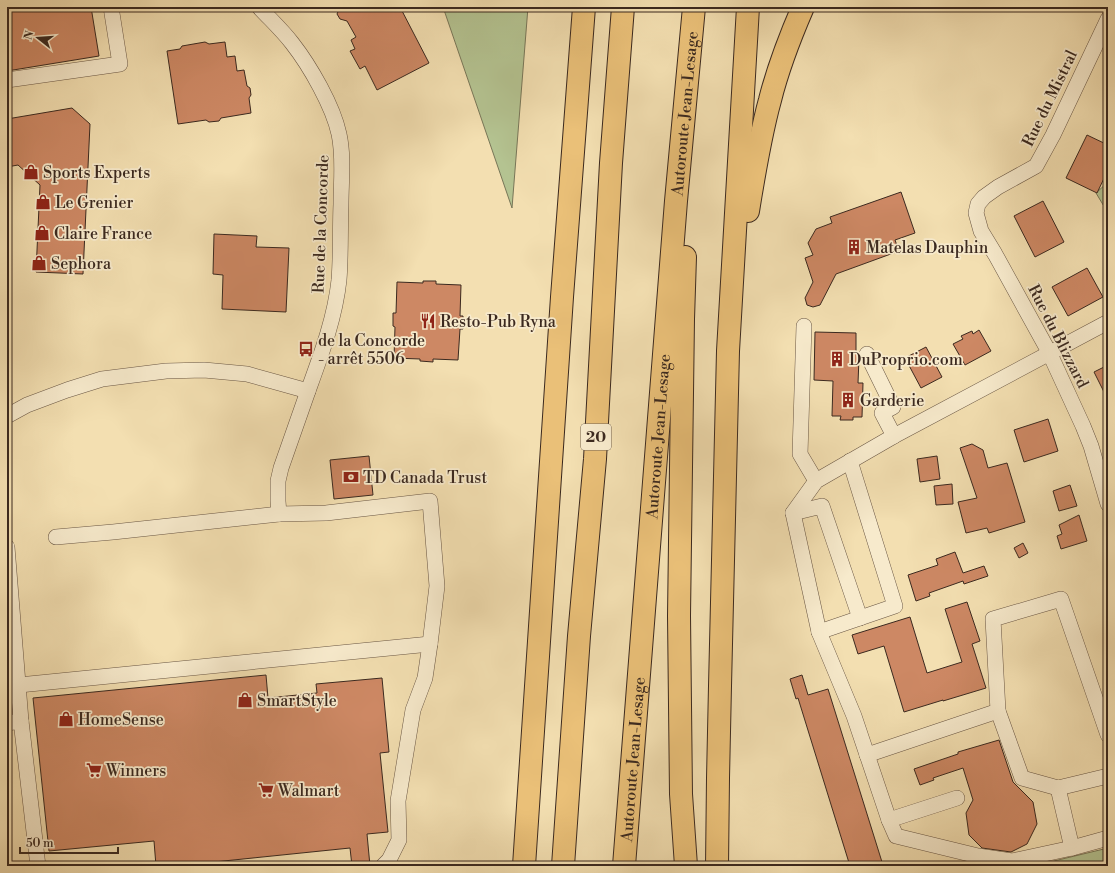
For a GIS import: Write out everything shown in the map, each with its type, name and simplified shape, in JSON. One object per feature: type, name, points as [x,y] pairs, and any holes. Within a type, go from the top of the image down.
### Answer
[{"type":"highway","points":[[524,866],[562,297],[584,7]]},
{"type":"highway","name":"20","points":[[563,866],[579,636],[595,459],[611,171],[623,7]]},
{"type":"highway","points":[[717,866],[728,351],[748,7]]},
{"type":"highway","points":[[728,351],[758,154],[770,99],[786,47],[803,7]]},
{"type":"highway","points":[[686,866],[681,794],[679,616],[683,319],[693,15]]},
{"type":"highway","name":"Autoroute Jean-Lesage","points":[[624,866],[675,217],[693,15]]},
{"type":"highway","points":[[720,686],[730,866]]},
{"type":"street","points":[[7,80],[120,64],[111,7]]},
{"type":"street","name":"Rue de la Concorde","points":[[259,7],[292,43],[315,78],[333,115],[339,134],[342,155],[339,280],[334,309],[326,341],[281,468],[278,481],[279,514]]},
{"type":"street","name":"Rue du Mistral","points":[[976,212],[978,204],[984,197],[998,187],[1036,166],[1053,135],[1108,19]]},
{"type":"street","name":"Rue du Blizzard","points":[[976,212],[981,231],[1049,352],[1084,426],[1108,504]]},
{"type":"street","points":[[1108,322],[1049,352],[894,436],[816,481],[793,512],[819,632],[854,716],[888,820],[896,836],[978,856],[1012,861],[1072,848],[1108,838]]},
{"type":"street","points":[[804,326],[800,454],[816,481]]},
{"type":"street","points":[[867,354],[893,407],[882,412],[894,436]]},
{"type":"street","points":[[7,416],[27,405],[67,390],[102,380],[166,371],[204,370],[247,374],[308,391]]},
{"type":"street","points":[[819,632],[895,606],[850,461]]},
{"type":"street","points":[[56,537],[279,514],[326,513],[430,501],[437,586],[430,644],[425,678],[413,710],[399,794],[399,840],[389,860],[383,866]]},
{"type":"street","points":[[793,512],[822,506],[860,618]]},
{"type":"street","points":[[7,547],[19,685],[14,722],[38,866]]},
{"type":"street","points":[[1108,735],[1061,599],[993,618],[998,711],[1022,778],[1058,788],[1108,776]]},
{"type":"street","points":[[19,685],[430,644]]},
{"type":"street","points":[[867,755],[998,711]]},
{"type":"street","points":[[1058,788],[1072,848]]},
{"type":"street","points":[[888,820],[957,798]]},
{"type":"green space","points":[[443,7],[528,7],[512,208]]},
{"type":"green space","points":[[1108,182],[1108,213],[1096,193]]},
{"type":"green space","points":[[1108,848],[1108,866],[1033,866]]},
{"type":"building","points":[[7,7],[91,7],[99,56],[7,71]]},
{"type":"building","points":[[340,7],[400,7],[429,63],[377,90],[365,66],[360,69],[350,51],[355,49],[351,40],[356,37],[347,21],[340,19],[337,14]]},
{"type":"building","points":[[205,42],[209,44],[225,42],[227,57],[235,56],[237,71],[244,70],[247,86],[250,88],[251,95],[249,98],[251,113],[221,118],[219,121],[209,122],[206,120],[178,124],[167,51],[180,49],[182,46]]},
{"type":"building","points":[[72,108],[90,124],[83,274],[36,272],[40,185],[18,165],[7,167],[7,119]]},
{"type":"building","points":[[1087,135],[1108,145],[1108,170],[1097,193],[1066,178]]},
{"type":"building","name":"Matelas Dauphin","points":[[901,192],[915,233],[895,240],[899,251],[836,274],[820,305],[813,307],[807,305],[805,298],[813,282],[805,258],[813,255],[808,243],[816,229],[832,223],[830,217]]},
{"type":"building","points":[[1043,201],[1064,242],[1035,257],[1014,216]]},
{"type":"building","points":[[214,234],[257,236],[256,247],[289,248],[286,312],[222,309],[223,275],[213,274]]},
{"type":"building","points":[[1087,268],[1103,297],[1068,316],[1052,287]]},
{"type":"building","name":"Resto-Pub Ryna","points":[[423,281],[436,281],[436,284],[461,285],[460,316],[463,316],[463,329],[460,329],[458,360],[433,359],[433,362],[420,361],[420,359],[394,358],[395,327],[393,326],[393,313],[396,313],[397,282],[423,283]]},
{"type":"building","points":[[979,330],[991,351],[965,365],[953,344],[963,339],[961,336],[972,331],[973,334]]},
{"type":"building","points":[[815,332],[856,333],[856,353],[858,353],[859,358],[858,383],[863,383],[862,417],[853,417],[853,420],[840,420],[841,416],[832,416],[833,381],[814,380]]},
{"type":"building","points":[[926,347],[942,377],[921,388],[905,358]]},
{"type":"building","points":[[1108,365],[1108,400],[1094,372]]},
{"type":"building","points":[[1048,419],[1058,451],[1024,462],[1014,430]]},
{"type":"building","points":[[972,444],[983,450],[988,468],[1007,463],[1025,522],[989,533],[987,528],[966,533],[958,502],[977,498],[960,448]]},
{"type":"building","name":"TD Canada Trust","points":[[369,456],[373,495],[334,499],[330,460]]},
{"type":"building","points":[[937,456],[940,479],[920,482],[917,459]]},
{"type":"building","points":[[952,484],[953,504],[936,505],[934,486]]},
{"type":"building","points":[[1070,485],[1077,506],[1059,511],[1053,491]]},
{"type":"building","points":[[1079,515],[1087,541],[1061,549],[1057,536],[1062,534],[1059,525]]},
{"type":"building","points":[[1023,543],[1028,553],[1019,558],[1014,548]]},
{"type":"building","points":[[955,552],[963,573],[984,566],[988,576],[964,584],[963,581],[929,593],[930,596],[916,601],[908,575],[938,565],[936,559]]},
{"type":"building","points":[[967,602],[980,641],[972,644],[986,688],[904,712],[884,646],[858,654],[852,635],[910,617],[927,673],[962,662],[945,609]]},
{"type":"building","name":"Walmart","points":[[266,675],[268,698],[317,693],[316,684],[382,678],[389,752],[380,753],[388,832],[367,834],[370,866],[352,866],[350,848],[175,866],[156,866],[154,841],[49,851],[33,698]]},
{"type":"building","points":[[802,675],[808,695],[828,689],[882,862],[870,866],[850,866],[798,698],[796,699],[790,679]]},
{"type":"building","points":[[999,740],[1013,782],[1033,802],[1037,824],[1027,844],[1011,852],[982,848],[969,835],[966,813],[973,800],[963,768],[933,778],[934,780],[920,785],[914,769],[958,754],[958,752]]},
{"type":"place","name":"Sports Experts","points":[[31,172]]},
{"type":"place","name":"Le Grenier","points":[[43,202]]},
{"type":"place","name":"Claire France","points":[[42,233]]},
{"type":"place","name":"Matelas Dauphin","points":[[854,247]]},
{"type":"place","name":"Sephora","points":[[39,263]]},
{"type":"place","name":"Resto-Pub Ryna","points":[[428,321]]},
{"type":"place","name":"de la Concorde - arrêt 5506","points":[[306,349]]},
{"type":"place","name":"DuProprio.com","points":[[837,359]]},
{"type":"place","name":"Garderie","points":[[848,400]]},
{"type":"place","name":"TD Canada Trust","points":[[351,477]]},
{"type":"place","name":"SmartStyle","points":[[245,700]]},
{"type":"place","name":"HomeSense","points":[[66,719]]},
{"type":"place","name":"Winners","points":[[94,770]]},
{"type":"place","name":"Walmart","points":[[266,790]]}]
